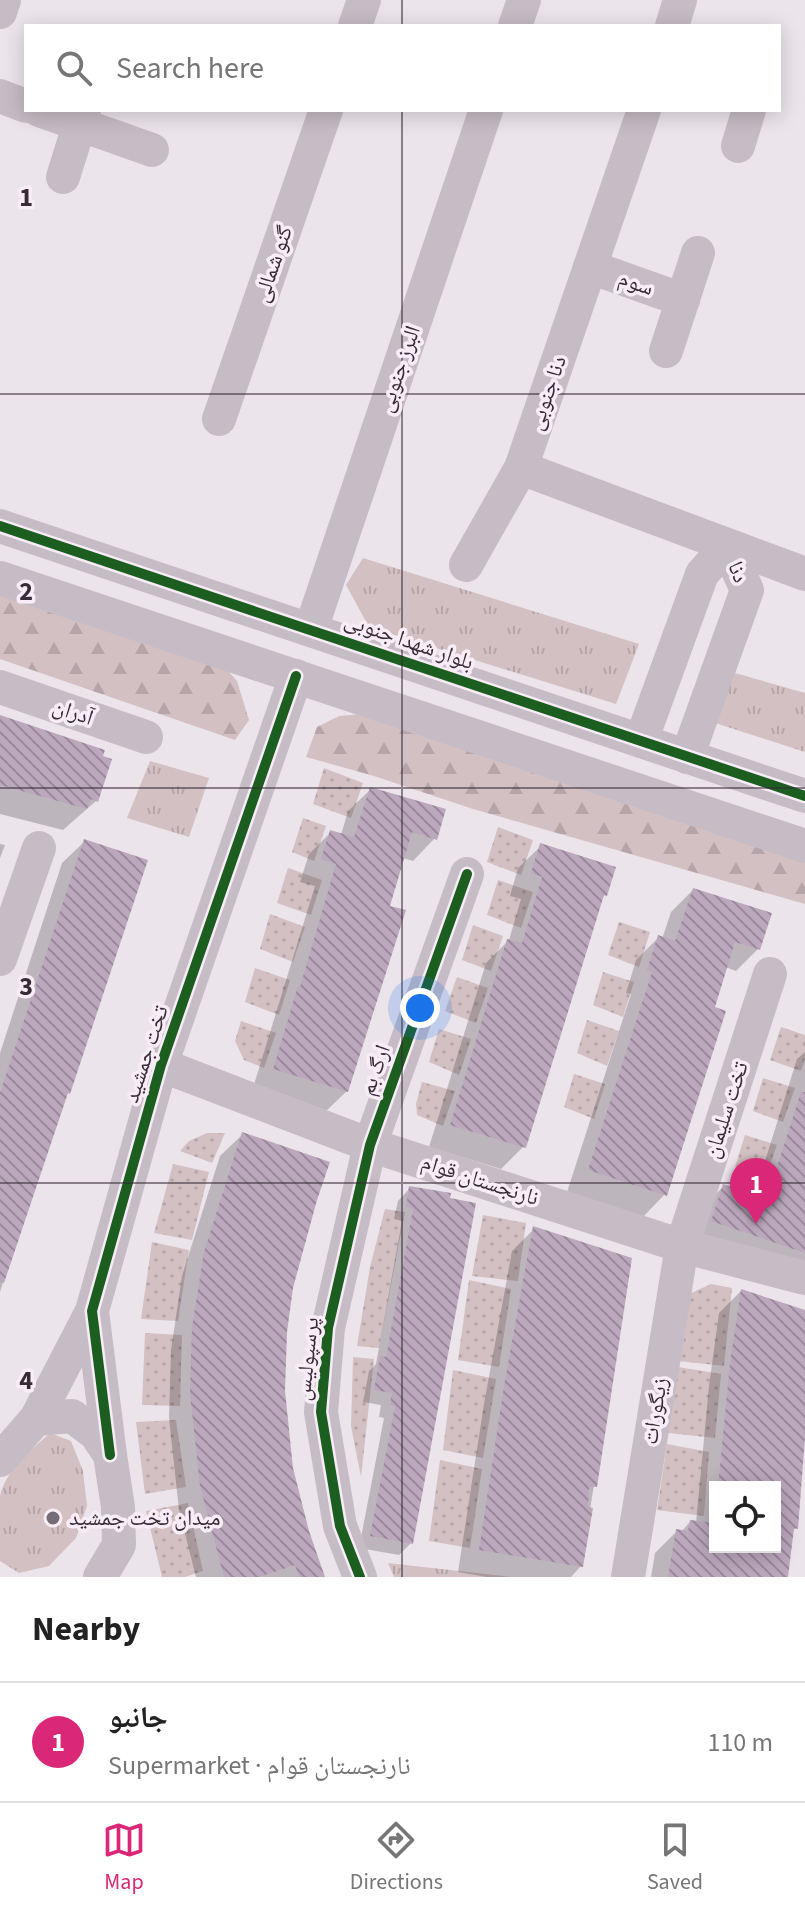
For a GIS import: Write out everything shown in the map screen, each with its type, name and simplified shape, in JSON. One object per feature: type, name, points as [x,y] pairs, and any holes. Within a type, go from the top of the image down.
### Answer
[{"type":"street","points":[[0,12],[4,0]]},
{"type":"street","points":[[356,24],[364,0]]},
{"type":"street","points":[[516,24],[524,0]]},
{"type":"street","points":[[673,24],[680,0]]},
{"type":"street","points":[[0,96],[24,105]]},
{"type":"street","points":[[51,112],[82,117],[152,150]]},
{"type":"street","name":"گنو شمالی","points":[[219,419],[325,112]]},
{"type":"street","name":"البرز جنوبی","points":[[311,629],[485,112]]},
{"type":"street","name":"دنا جنوبی","points":[[466,565],[521,468],[643,112]]},
{"type":"street","points":[[738,146],[748,112]]},
{"type":"street","points":[[63,177],[82,117]]},
{"type":"street","points":[[666,351],[698,253]]},
{"type":"street","name":"سوم","points":[[590,267],[683,300]]},
{"type":"street","points":[[521,468],[805,574]]},
{"type":"street","name":"بلوار شهدا جنوبی","points":[[0,526],[805,796]]},
{"type":"street","name":"دنا","points":[[641,741],[702,574],[727,546],[747,590],[687,757]]},
{"type":"street","points":[[0,578],[805,846]]},
{"type":"street","name":"تخت جمشید","points":[[122,1561],[118,1507],[92,1311],[161,1065],[296,676]]},
{"type":"street","name":"آدران","points":[[0,687],[146,737]]},
{"type":"street","points":[[0,959],[39,848]]},
{"type":"street","name":"ارگ بم","points":[[370,1145],[467,874]]},
{"type":"street","name":"تخت سلیمان","points":[[682,1246],[770,974]]},
{"type":"street","name":"نارنجستان قوام","points":[[161,1065],[370,1145],[682,1246],[805,1278]]},
{"type":"street","name":"پرسپولیس","points":[[360,1577],[340,1526],[321,1412],[328,1328],[370,1145]]},
{"type":"street","name":"زیگورات","points":[[628,1577],[682,1246]]},
{"type":"street","points":[[0,1460],[36,1419],[92,1311]]},
{"type":"street","points":[[36,1419],[72,1416],[96,1434],[110,1455]]},
{"type":"street","points":[[100,1577],[122,1561]]},
{"type":"green space","points":[[363,558],[639,644],[616,704],[369,627],[346,585]]},
{"type":"green space","points":[[0,583],[214,655],[237,681],[249,720],[235,740],[0,659]]},
{"type":"green space","points":[[728,671],[805,693],[805,752],[709,721]]},
{"type":"green space","points":[[363,714],[805,859],[805,904],[473,809],[306,757],[317,727],[339,716]]},
{"type":"green space","points":[[150,761],[209,778],[189,837],[127,818]]},
{"type":"green space","points":[[324,768],[363,783],[351,818],[313,804]]},
{"type":"green space","points":[[303,818],[326,826],[314,861],[292,852]]},
{"type":"green space","points":[[498,827],[533,840],[521,875],[487,862]]},
{"type":"green space","points":[[288,868],[322,880],[311,915],[277,903]]},
{"type":"green space","points":[[498,880],[533,892],[521,928],[487,915]]},
{"type":"green space","points":[[270,914],[305,927],[293,962],[260,949]]},
{"type":"green space","points":[[619,922],[650,932],[639,967],[608,955]]},
{"type":"green space","points":[[473,925],[503,936],[491,971],[462,960]]},
{"type":"green space","points":[[255,968],[290,980],[279,1015],[245,1002]]},
{"type":"green space","points":[[603,972],[634,982],[623,1017],[593,1005]]},
{"type":"green space","points":[[457,977],[488,988],[476,1023],[445,1011]]},
{"type":"green space","points":[[587,1020],[619,1031],[607,1066],[577,1053]]},
{"type":"green space","points":[[241,1021],[276,1033],[264,1068],[244,1060],[235,1041]]},
{"type":"green space","points":[[781,1027],[805,1035],[805,1059],[801,1071],[770,1060]]},
{"type":"green space","points":[[439,1029],[471,1039],[459,1075],[429,1062]]},
{"type":"green space","points":[[574,1074],[605,1084],[594,1119],[564,1107]]},
{"type":"green space","points":[[763,1078],[795,1088],[783,1122],[753,1111]]},
{"type":"green space","points":[[422,1082],[455,1091],[443,1126],[417,1115],[416,1104]]},
{"type":"green space","points":[[207,1133],[225,1133],[212,1163],[180,1151],[189,1141]]},
{"type":"green space","points":[[745,1135],[777,1145],[765,1178],[735,1167]]},
{"type":"green space","points":[[173,1164],[209,1172],[192,1240],[154,1233]]},
{"type":"green space","points":[[385,1209],[405,1212],[379,1348],[357,1346],[370,1267]]},
{"type":"green space","points":[[483,1215],[526,1223],[518,1281],[472,1276]]},
{"type":"green space","points":[[152,1242],[189,1250],[178,1321],[141,1319]]},
{"type":"green space","points":[[469,1280],[511,1289],[499,1367],[458,1360]]},
{"type":"green space","points":[[711,1284],[732,1288],[724,1366],[678,1361],[687,1295]]},
{"type":"green space","points":[[145,1333],[182,1335],[180,1406],[142,1405]]},
{"type":"green space","points":[[353,1357],[374,1359],[361,1477],[351,1426]]},
{"type":"green space","points":[[678,1367],[721,1374],[715,1438],[668,1433]]},
{"type":"green space","points":[[453,1370],[496,1379],[483,1458],[443,1450]]},
{"type":"green space","points":[[176,1420],[186,1487],[145,1494],[136,1422]]},
{"type":"green space","points":[[50,1433],[71,1441],[83,1471],[87,1506],[76,1538],[49,1566],[19,1573],[0,1561],[0,1497],[13,1470]]},
{"type":"green space","points":[[667,1444],[709,1452],[704,1516],[657,1510]]},
{"type":"green space","points":[[440,1460],[482,1469],[470,1548],[429,1541]]},
{"type":"green space","points":[[188,1503],[203,1571],[185,1577],[162,1577],[146,1511]]},
{"type":"green space","points":[[388,1563],[512,1577],[394,1577]]},
{"type":"building","points":[[0,715],[105,750],[103,756],[112,759],[98,802],[91,799],[87,809],[0,785]]},
{"type":"building","points":[[370,787],[446,809],[437,840],[412,832],[390,906],[406,910],[348,1092],[273,1069],[336,864],[321,859],[330,830],[354,837]]},
{"type":"building","points":[[84,839],[148,860],[4,1283],[0,1282],[0,1093]]},
{"type":"building","points":[[540,843],[616,867],[607,896],[604,895],[526,1148],[450,1125],[507,939],[522,943],[542,877],[531,873]]},
{"type":"building","points":[[693,888],[772,913],[760,950],[735,942],[715,1007],[726,1011],[667,1196],[588,1170],[652,972],[647,970],[658,935],[675,941]]},
{"type":"building","points":[[801,1092],[805,1092],[805,1253],[711,1221],[723,1184],[767,1198]]},
{"type":"building","points":[[242,1132],[330,1162],[293,1288],[287,1332],[285,1391],[293,1468],[325,1577],[299,1577],[295,1565],[259,1577],[224,1577],[200,1486],[190,1394],[192,1327],[204,1252]]},
{"type":"building","points":[[409,1186],[451,1193],[450,1198],[476,1203],[413,1544],[370,1536],[395,1406],[390,1405],[392,1393],[374,1390],[380,1356],[386,1357],[413,1209],[406,1207]]},
{"type":"building","points":[[533,1226],[632,1258],[597,1487],[589,1487],[588,1507],[593,1508],[583,1567],[479,1550]]},
{"type":"building","points":[[741,1289],[805,1310],[805,1438],[798,1529],[794,1528],[788,1577],[668,1577],[676,1529],[688,1531],[690,1520],[709,1522],[709,1553],[781,1553],[781,1481],[719,1481]]},
{"type":"cycle path","points":[[0,526],[805,796]]},
{"type":"cycle path","points":[[110,1455],[92,1311],[161,1065],[296,676]]},
{"type":"cycle path","points":[[360,1577],[340,1526],[321,1412],[328,1328],[370,1145],[467,874]]},
{"type":"place","name":"جانبو","points":[[756,1224]]},
{"type":"place","name":"میدان تخت جمشید","points":[[53,1518]]}]
